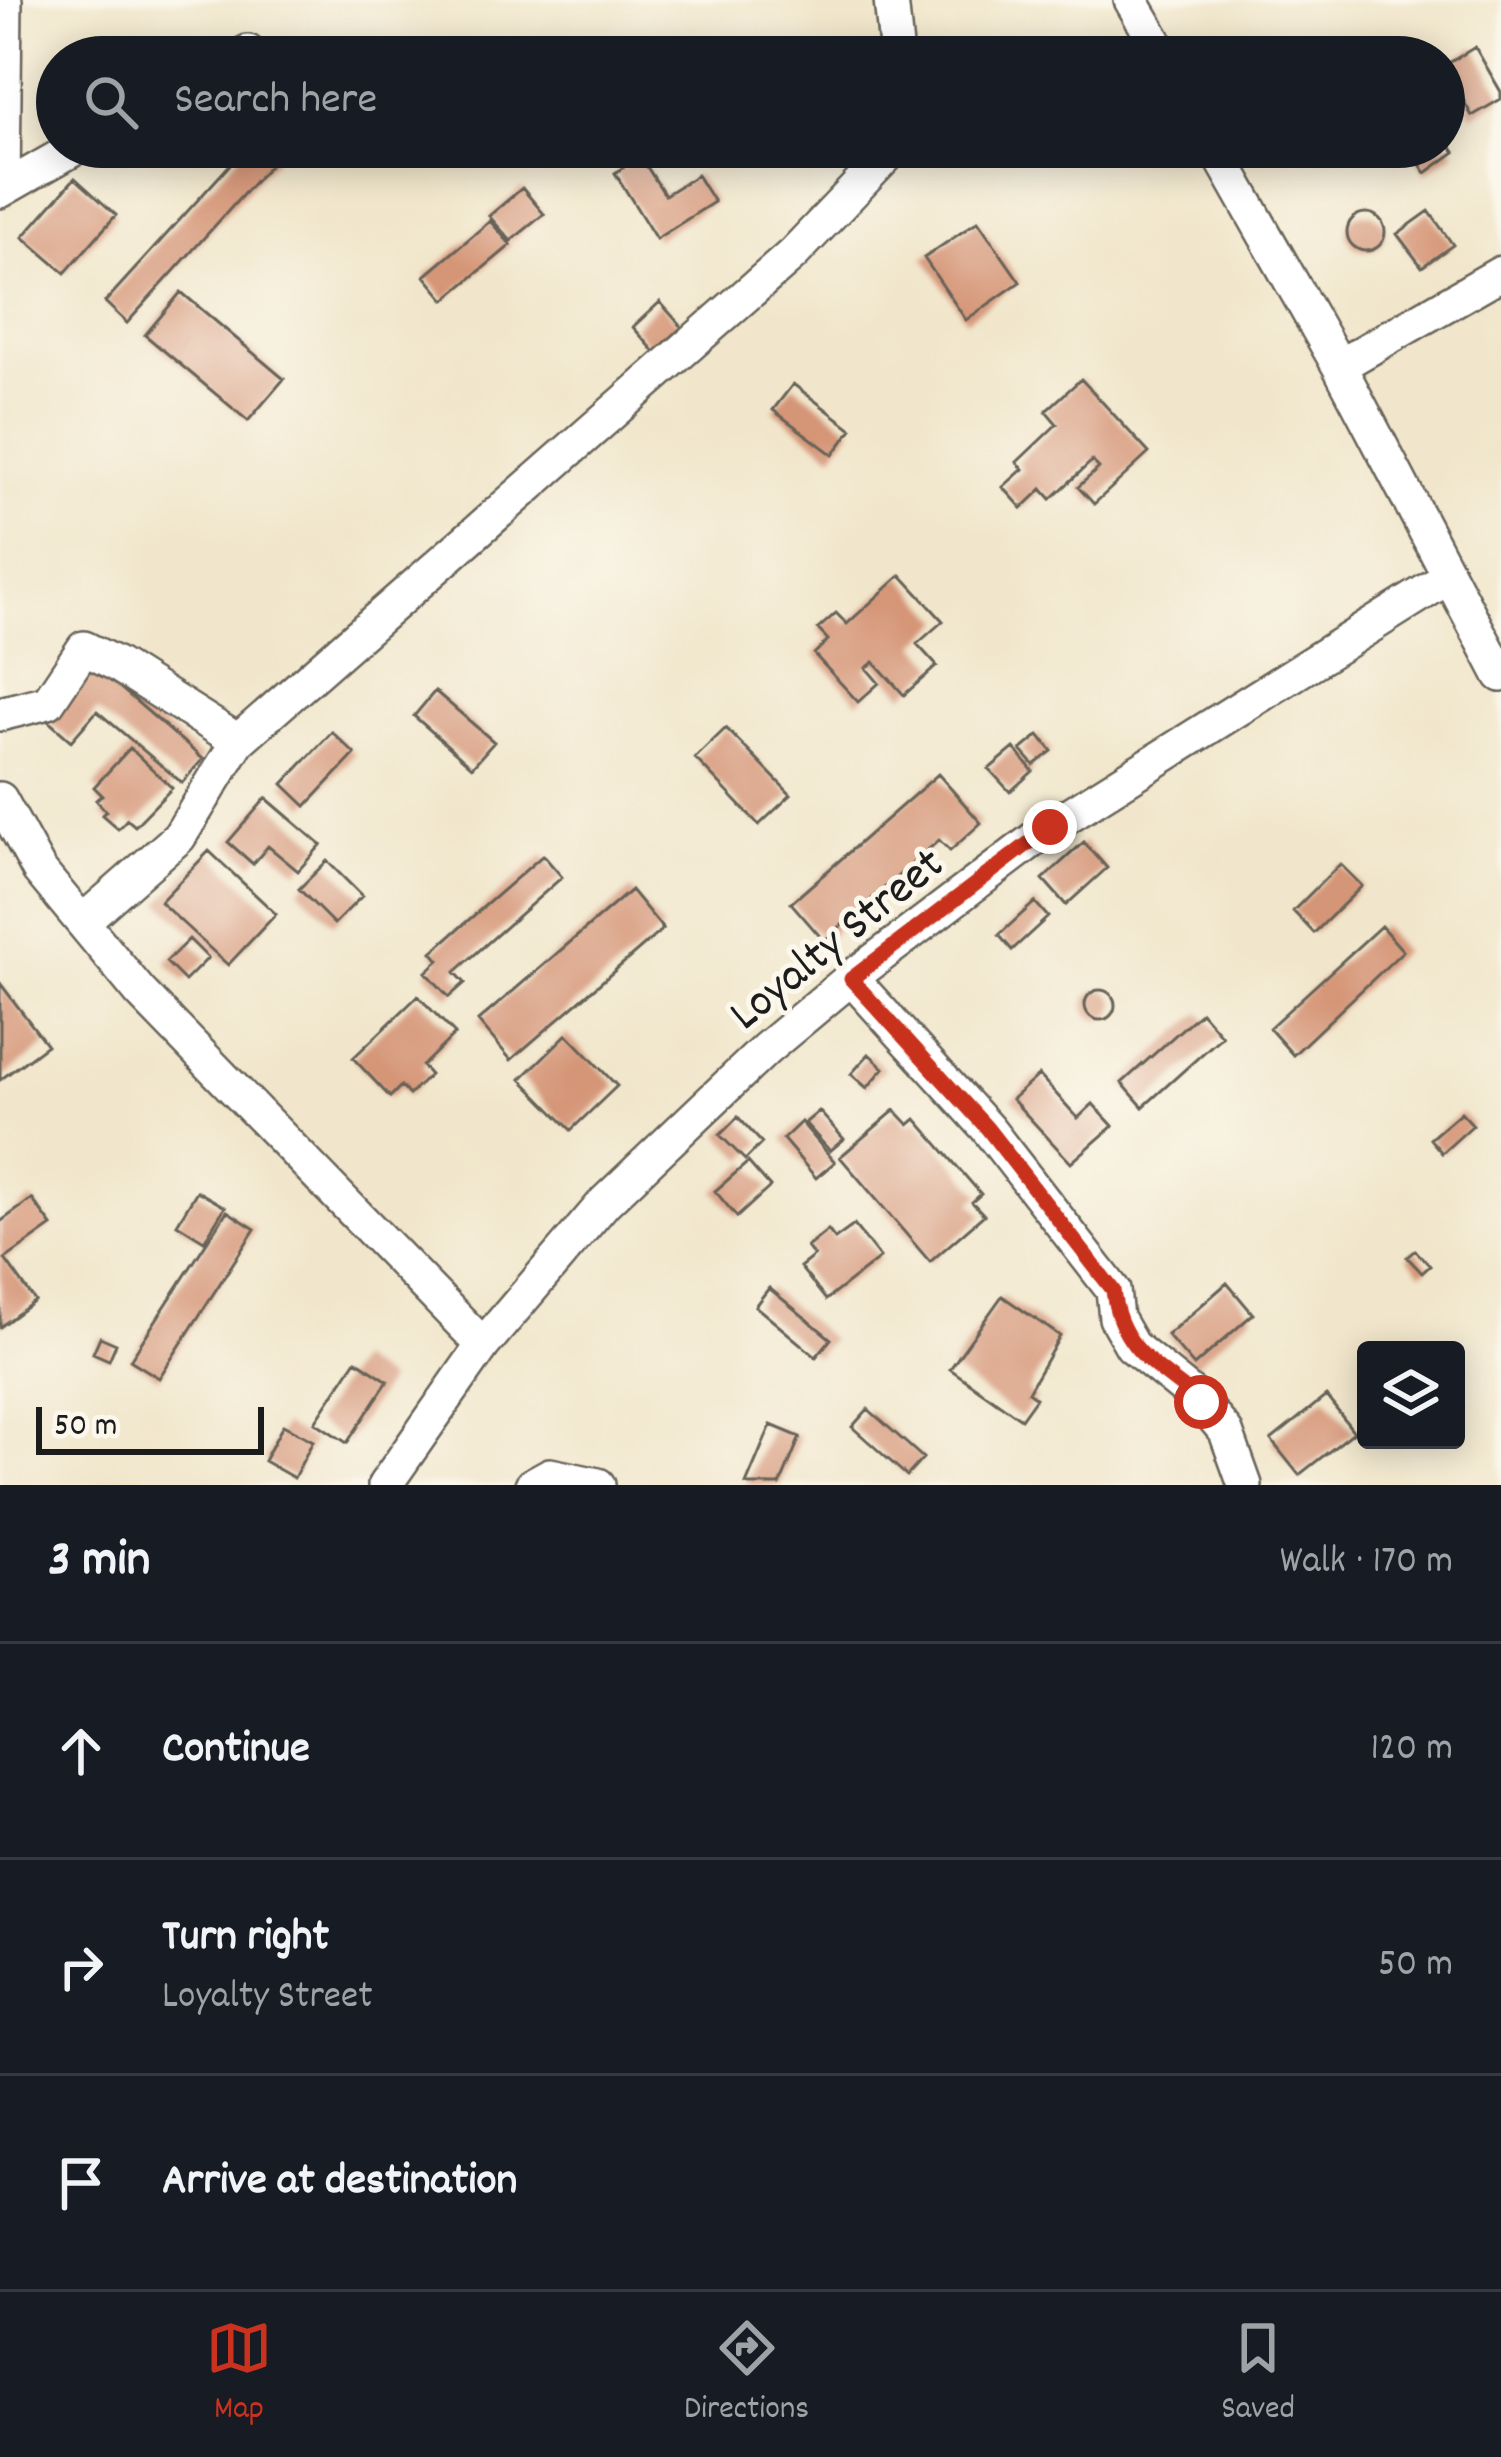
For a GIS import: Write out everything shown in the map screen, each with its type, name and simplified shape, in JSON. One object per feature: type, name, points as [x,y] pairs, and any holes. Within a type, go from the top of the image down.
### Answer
[{"type":"street","points":[[2,189],[5,0]]},
{"type":"street","points":[[891,0],[895,36]]},
{"type":"street","points":[[1131,0],[1152,36]]},
{"type":"street","points":[[2,189],[39,168]]},
{"type":"street","points":[[82,922],[178,837],[238,741],[793,254],[875,168]]},
{"type":"street","points":[[1227,168],[1339,366],[1501,675]]},
{"type":"street","points":[[1339,366],[1501,273]]},
{"type":"street","name":"Loyalty Street","points":[[386,1485],[482,1345],[605,1202],[766,1049],[1050,827],[1447,578]]},
{"type":"street","points":[[0,714],[48,703],[84,649],[238,741]]},
{"type":"street","points":[[0,799],[39,870],[140,992],[482,1345]]},
{"type":"street","points":[[851,979],[987,1128],[1113,1290],[1116,1318],[1132,1346],[1201,1402],[1226,1432],[1245,1485]]},
{"type":"street","points":[[532,1485],[550,1475],[598,1485]]},
{"type":"building","points":[[1475,47],[1501,92],[1501,99],[1472,116],[1465,103],[1465,53]]},
{"type":"building","points":[[227,168],[267,168],[127,323],[105,302]]},
{"type":"building","points":[[622,168],[648,168],[665,195],[697,175],[714,202],[656,239],[615,173]]},
{"type":"building","points":[[75,178],[116,215],[65,273],[23,237]]},
{"type":"building","points":[[522,188],[544,214],[511,241],[489,216]]},
{"type":"building","points":[[1429,211],[1453,245],[1422,267],[1397,234]]},
{"type":"building","points":[[1366,213],[1379,219],[1385,232],[1379,245],[1366,251],[1353,245],[1347,232],[1353,219]]},
{"type":"building","points":[[490,221],[511,245],[445,300],[425,276]]},
{"type":"building","points":[[978,221],[1020,282],[966,320],[924,258]]},
{"type":"building","points":[[181,292],[284,379],[248,421],[145,335]]},
{"type":"building","points":[[660,302],[682,327],[655,352],[633,327]]},
{"type":"building","points":[[1081,379],[1149,453],[1094,504],[1078,487],[1099,468],[1092,461],[1051,499],[1042,489],[1022,508],[1003,487],[1023,469],[1017,462],[1057,424],[1046,411]]},
{"type":"building","points":[[793,384],[852,429],[833,455],[773,410]]},
{"type":"building","points":[[901,575],[943,621],[917,644],[937,666],[904,695],[874,662],[866,668],[879,683],[858,702],[814,654],[828,640],[818,629],[836,613],[847,624]]},
{"type":"building","points":[[94,665],[203,759],[182,783],[97,711],[71,741],[47,720]]},
{"type":"building","points":[[435,691],[494,742],[472,767],[414,716]]},
{"type":"building","points":[[726,728],[791,795],[759,825],[695,758]]},
{"type":"building","points":[[332,732],[355,754],[306,806],[283,784]]},
{"type":"building","points":[[1039,735],[1052,751],[1034,765],[1021,750]]},
{"type":"building","points":[[130,748],[172,788],[135,826],[127,819],[118,829],[102,815],[106,811],[96,800],[102,795],[94,787]]},
{"type":"building","points":[[1014,748],[1033,771],[1010,792],[989,769]]},
{"type":"building","points":[[938,774],[981,823],[950,851],[939,840],[824,941],[791,903]]},
{"type":"building","points":[[266,798],[321,845],[298,871],[268,846],[253,864],[228,842]]},
{"type":"building","points":[[1084,842],[1107,868],[1066,905],[1043,879]]},
{"type":"building","points":[[209,851],[276,914],[228,965],[160,902]]},
{"type":"building","points":[[543,855],[562,877],[455,972],[465,983],[449,997],[426,972],[439,960],[432,952]]},
{"type":"building","points":[[327,861],[362,896],[334,924],[299,889]]},
{"type":"building","points":[[1340,864],[1362,886],[1314,933],[1293,911]]},
{"type":"building","points":[[631,890],[663,929],[511,1060],[478,1021]]},
{"type":"building","points":[[1035,902],[1048,917],[1012,950],[999,935]]},
{"type":"building","points":[[1381,926],[1403,951],[1293,1055],[1269,1028]]},
{"type":"building","points":[[189,939],[208,958],[185,981],[166,962]]},
{"type":"building","points":[[0,983],[47,1045],[0,1080]]},
{"type":"building","points":[[1100,990],[1111,994],[1115,1005],[1111,1016],[1100,1020],[1089,1016],[1085,1005],[1089,994]]},
{"type":"building","points":[[418,996],[455,1034],[422,1066],[430,1075],[409,1095],[401,1086],[390,1097],[353,1058]]},
{"type":"building","points":[[1201,1012],[1222,1036],[1143,1107],[1122,1083]]},
{"type":"building","points":[[567,1034],[617,1086],[571,1130],[521,1079]]},
{"type":"building","points":[[869,1054],[884,1068],[867,1088],[851,1074]]},
{"type":"building","points":[[1039,1075],[1078,1118],[1093,1104],[1113,1126],[1071,1163],[1012,1099]]},
{"type":"building","points":[[895,1110],[909,1125],[916,1119],[981,1194],[972,1202],[984,1215],[930,1262],[840,1157]]},
{"type":"building","points":[[819,1111],[844,1139],[830,1151],[805,1123]]},
{"type":"building","points":[[1461,1112],[1473,1125],[1442,1153],[1430,1139]]},
{"type":"building","points":[[738,1117],[762,1143],[745,1160],[720,1135]]},
{"type":"building","points":[[801,1122],[835,1162],[816,1178],[783,1139]]},
{"type":"building","points":[[748,1162],[770,1187],[737,1217],[715,1191]]},
{"type":"building","points":[[197,1191],[225,1207],[204,1241],[177,1224]]},
{"type":"building","points":[[32,1199],[52,1226],[5,1259],[35,1301],[0,1327],[0,1222]]},
{"type":"building","points":[[227,1211],[255,1229],[159,1378],[130,1360]]},
{"type":"building","points":[[854,1225],[880,1258],[826,1300],[800,1267],[814,1256],[807,1247],[828,1230],[835,1239]]},
{"type":"building","points":[[1415,1250],[1430,1266],[1422,1273],[1407,1257]]},
{"type":"building","points":[[1227,1283],[1253,1314],[1194,1366],[1167,1335]]},
{"type":"building","points":[[769,1288],[831,1339],[816,1357],[755,1306]]},
{"type":"building","points":[[1002,1296],[1060,1336],[1028,1392],[1036,1398],[1021,1419],[950,1369]]},
{"type":"building","points":[[100,1337],[116,1344],[109,1360],[93,1353]]},
{"type":"building","points":[[356,1360],[388,1381],[347,1443],[315,1422]]},
{"type":"building","points":[[1326,1396],[1354,1432],[1299,1475],[1271,1440]]},
{"type":"building","points":[[868,1409],[923,1458],[907,1476],[852,1427]]},
{"type":"building","points":[[283,1425],[313,1441],[294,1478],[264,1461]]},
{"type":"building","points":[[771,1425],[800,1437],[780,1485],[746,1484]]},
{"type":"route","points":[[1050,827],[851,979],[987,1128],[1113,1290],[1116,1318],[1132,1346],[1201,1402]]}]
